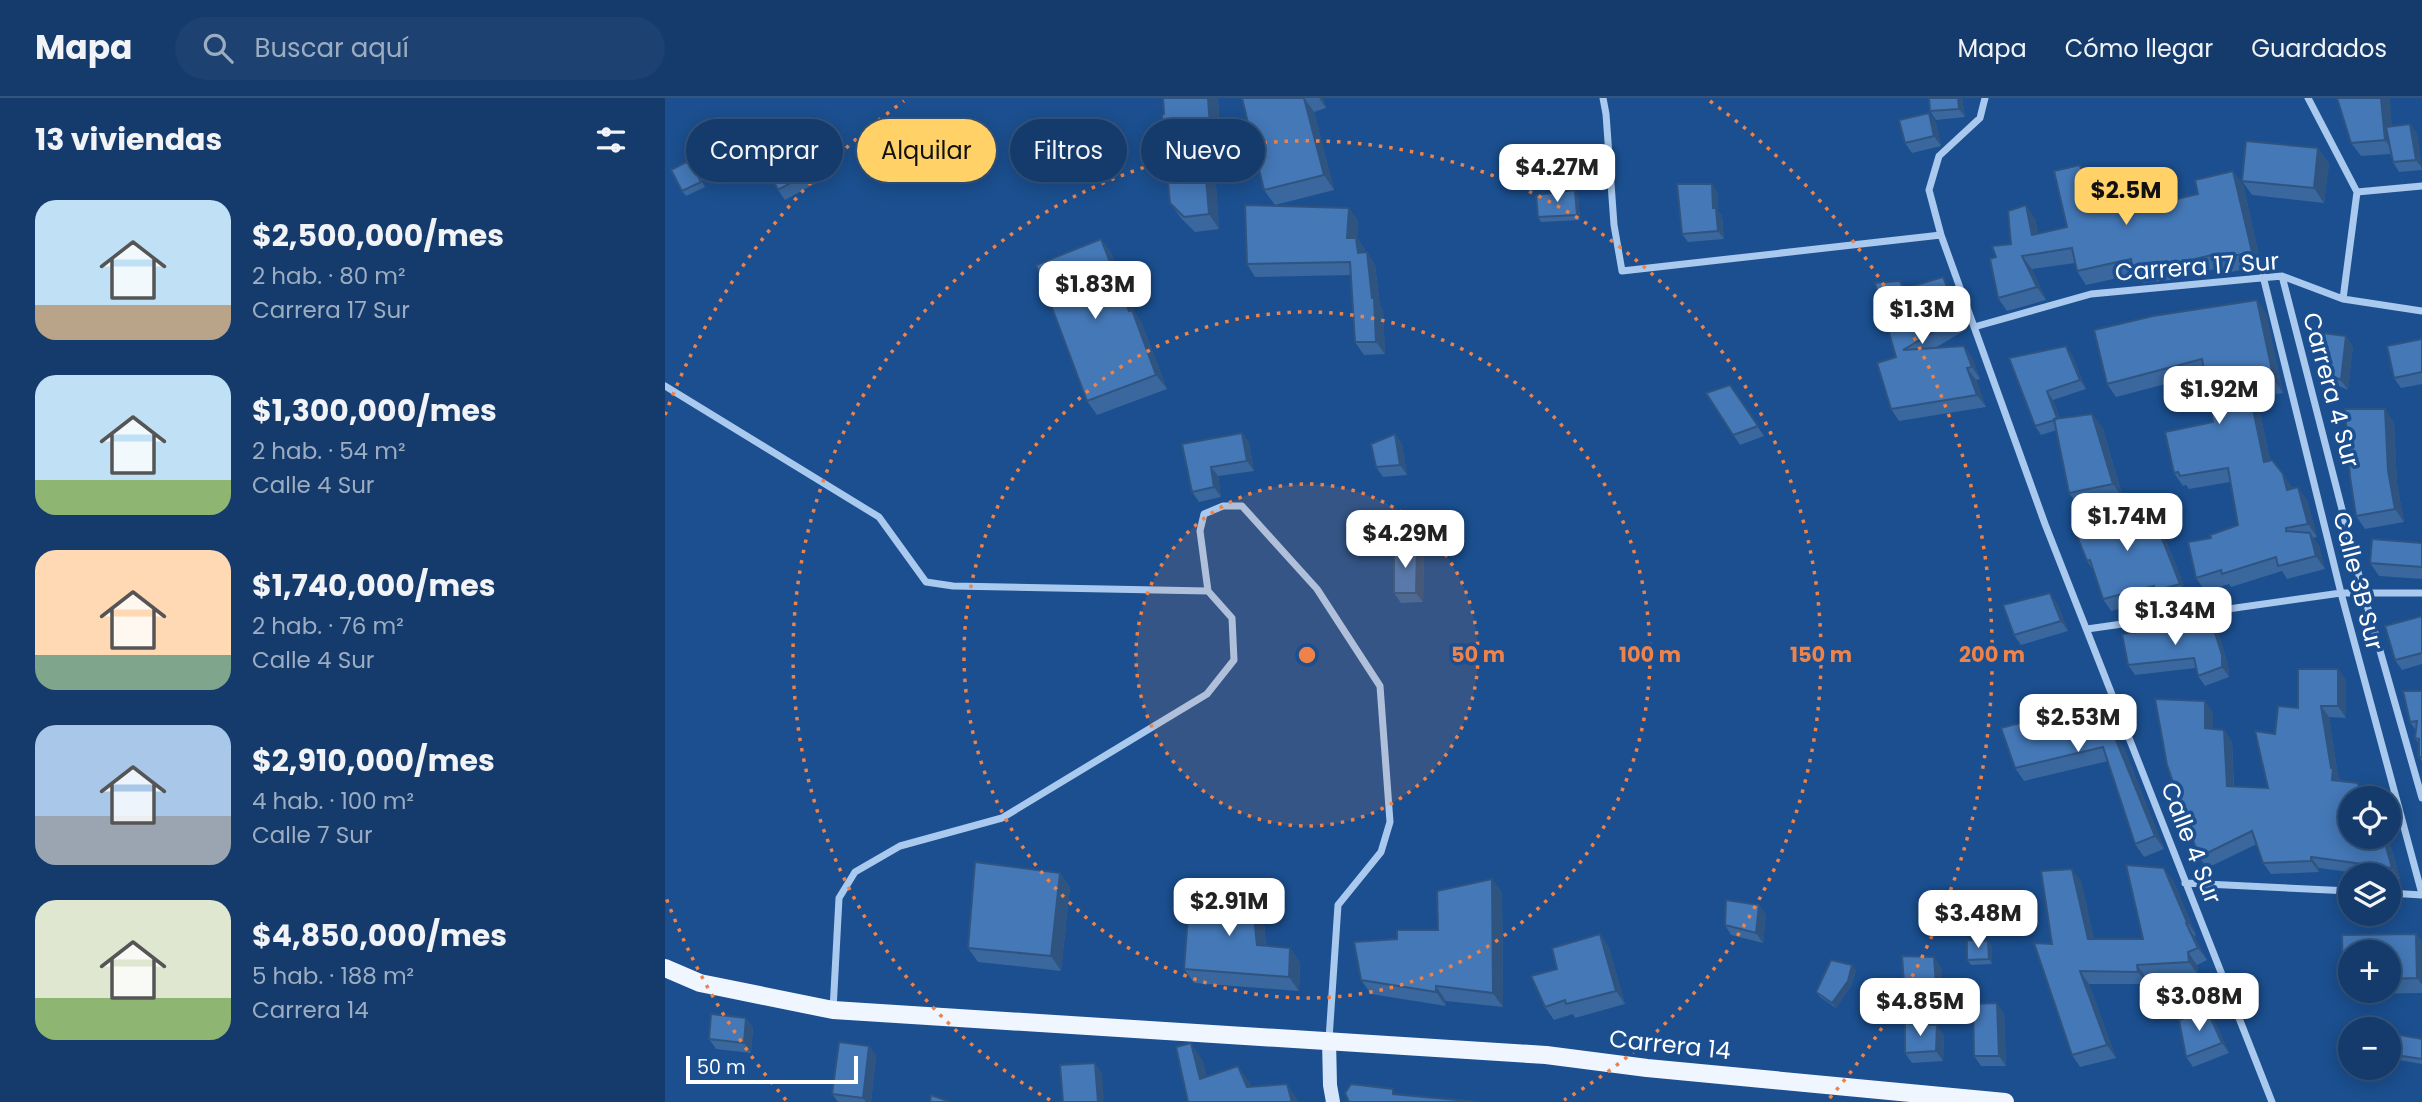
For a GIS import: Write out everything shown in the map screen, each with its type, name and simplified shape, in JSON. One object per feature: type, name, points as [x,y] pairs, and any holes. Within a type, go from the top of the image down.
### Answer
[{"type":"main road","name":"Carrera 14","points":[[665,968],[699,982],[833,1010],[1546,1055],[1659,1070],[2005,1102]]},
{"type":"main road","points":[[1329,1040],[1333,1102]]},
{"type":"street","points":[[1603,98],[1607,114],[1614,225],[1622,271],[1941,235]]},
{"type":"street","name":"Calle 4 Sur","points":[[1986,98],[1980,118],[1939,156],[1929,190],[1941,235],[2045,524],[2272,1102]]},
{"type":"street","points":[[2308,98],[2357,192],[2343,299]]},
{"type":"street","points":[[2357,192],[2422,186]]},
{"type":"street","name":"Carrera 17 Sur","points":[[1974,327],[2091,294],[2263,276],[2281,276],[2343,299],[2422,311]]},
{"type":"street","name":"Calle 3B Sur","points":[[2263,276],[2341,593],[2422,894]]},
{"type":"street","name":"Carrera 4 Sur","points":[[2281,276],[2363,591],[2422,798]]},
{"type":"street","points":[[665,386],[879,517],[926,582],[953,586],[1208,591]]},
{"type":"street","points":[[833,1010],[839,898],[855,872],[900,846],[1002,818],[1207,694],[1234,660],[1232,618],[1208,591],[1200,531],[1204,514],[1223,506],[1242,506],[1317,589],[1380,686],[1390,822],[1381,852],[1338,905],[1329,1040]]},
{"type":"street","points":[[2087,629],[2341,593],[2422,593]]},
{"type":"street","points":[[2185,883],[2338,890]]},
{"type":"street","points":[[2401,893],[2422,894]]},
{"type":"building","points":[[1163,98],[1208,98],[1209,119],[1162,119]]},
{"type":"building","points":[[1242,98],[1304,98],[1324,175],[1264,190],[1265,119],[1247,119]]},
{"type":"building","points":[[1929,98],[1958,98],[1959,109],[1930,111]]},
{"type":"building","points":[[2337,98],[2381,98],[2385,140],[2351,143]]},
{"type":"building","points":[[1929,113],[1934,136],[1905,143],[1899,120]]},
{"type":"building","points":[[2410,124],[2416,160],[2393,162],[2386,127]]},
{"type":"building","points":[[2246,141],[2318,148],[2314,188],[2242,181]]},
{"type":"building","points":[[686,162],[686,182],[701,182],[682,191],[671,170]]},
{"type":"building","points":[[2080,165],[2084,181],[2138,168],[2147,206],[2198,194],[2195,180],[2233,171],[2252,252],[2213,260],[2212,255],[2161,267],[2133,270],[2131,259],[2077,271],[2072,248],[2022,256],[2037,287],[1998,298],[1990,259],[1996,257],[1992,246],[2011,244],[2008,211],[2026,205],[2032,235],[2067,227],[2054,171]]},
{"type":"building","points":[[774,182],[793,182],[778,190]]},
{"type":"building","points":[[1168,182],[1206,182],[1209,214],[1184,217],[1170,203]]},
{"type":"building","points":[[1677,184],[1712,184],[1718,231],[1682,234]]},
{"type":"building","points":[[1575,190],[1577,215],[1538,217],[1536,195]]},
{"type":"building","points":[[1245,205],[1349,208],[1347,238],[1356,238],[1358,253],[1367,252],[1374,298],[1376,342],[1355,342],[1350,262],[1247,264]]},
{"type":"building","points":[[1101,239],[1129,311],[1132,310],[1156,375],[1087,401],[1036,265]]},
{"type":"building","points":[[1943,277],[1959,317],[1903,350],[1964,346],[1972,367],[1967,368],[1977,395],[1891,409],[1877,363],[1896,357],[1875,283],[1900,281],[1903,289]]},
{"type":"building","points":[[2257,300],[2274,380],[2248,385],[2264,462],[2272,460],[2283,474],[2287,490],[2298,487],[2308,524],[2286,528],[2286,531],[2310,533],[2316,556],[2278,566],[2276,557],[2222,574],[2221,570],[2196,578],[2188,542],[2211,538],[2210,535],[2238,525],[2228,468],[2180,476],[2178,472],[2174,473],[2165,432],[2213,422],[2202,359],[2107,384],[2094,330],[2153,316]]},
{"type":"building","points":[[2322,333],[2346,336],[2341,380],[2318,370]]},
{"type":"building","points":[[2422,339],[2422,372],[2394,378],[2387,346]]},
{"type":"building","points":[[2066,346],[2080,380],[2047,391],[2057,418],[2035,426],[2009,358]]},
{"type":"building","points":[[1730,385],[1758,426],[1733,435],[1706,393]]},
{"type":"building","points":[[2345,409],[2385,409],[2388,471],[2395,509],[2356,516]]},
{"type":"building","points":[[2092,414],[2113,484],[2069,493],[2054,419]]},
{"type":"building","points":[[1242,433],[1247,461],[1211,467],[1214,487],[1192,492],[1182,444]]},
{"type":"building","points":[[1395,434],[1400,465],[1376,467],[1371,444]]},
{"type":"building","points":[[2148,503],[2180,584],[2155,591],[2154,586],[2103,599],[2090,560],[2087,561],[2074,529]]},
{"type":"building","points":[[2372,539],[2422,543],[2422,567],[2370,563]]},
{"type":"building","points":[[1417,547],[1416,593],[1394,593],[1394,548]]},
{"type":"building","points":[[2050,593],[2061,621],[2014,635],[2003,605]]},
{"type":"building","points":[[2422,616],[2422,653],[2395,660],[2385,626]]},
{"type":"building","points":[[2187,626],[2213,626],[2222,655],[2222,667],[2198,676],[2194,658],[2128,665],[2122,634]]},
{"type":"building","points":[[2298,669],[2338,669],[2338,706],[2321,706],[2333,768],[2332,780],[2358,783],[2359,786],[2338,786],[2338,849],[2387,849],[2391,863],[2355,863],[2311,857],[2311,861],[2263,863],[2252,831],[2199,857],[2167,765],[2155,699],[2205,701],[2205,728],[2224,730],[2227,786],[2268,788],[2255,731],[2275,734],[2278,706],[2298,708]]},
{"type":"building","points":[[2403,691],[2422,691],[2422,757],[2419,757],[2419,739],[2415,738],[2417,721],[2410,722]]},
{"type":"building","points":[[2097,703],[2109,737],[2114,735],[2155,836],[2135,844],[2103,747],[2015,768],[2001,728]]},
{"type":"building","points":[[975,862],[1060,873],[1051,956],[968,948]]},
{"type":"building","points":[[2126,865],[2164,868],[2198,948],[2188,952],[2189,962],[2137,965],[2138,972],[2080,971],[2107,1045],[2072,1055],[2034,943],[2052,944],[2041,871],[2072,869],[2088,939],[2143,939]]},
{"type":"building","points":[[1492,879],[1493,993],[1436,986],[1436,992],[1361,980],[1354,942],[1397,939],[1397,930],[1438,930],[1437,891]]},
{"type":"building","points":[[1190,889],[1252,897],[1257,945],[1290,948],[1289,977],[1184,969]]},
{"type":"building","points":[[1726,900],[1759,905],[1756,933],[1725,925]]},
{"type":"building","points":[[1600,934],[1616,991],[1566,1004],[1565,1000],[1545,1007],[1531,976],[1557,969],[1552,948]]},
{"type":"building","points":[[2416,934],[2417,978],[2401,979],[2401,940],[2342,940],[2342,935]]},
{"type":"building","points":[[1967,940],[1988,941],[1989,959],[1967,960]]},
{"type":"building","points":[[1902,956],[1934,957],[1936,984],[1904,983]]},
{"type":"building","points":[[1831,960],[1852,965],[1848,981],[1832,1003],[1816,992]]},
{"type":"building","points":[[1997,1003],[1999,1056],[1974,1056],[1973,1004]]},
{"type":"building","points":[[2207,1010],[2222,1043],[2186,1057],[2179,1020]]},
{"type":"building","points":[[711,1014],[746,1018],[744,1043],[709,1039]]},
{"type":"building","points":[[1905,1023],[1937,1025],[1936,1051],[1905,1053]]},
{"type":"building","points":[[2401,1035],[2422,1039],[2422,1059],[2401,1056]]},
{"type":"building","points":[[839,1042],[869,1046],[863,1098],[832,1094]]},
{"type":"building","points":[[1191,1043],[1200,1079],[1238,1066],[1247,1087],[1287,1084],[1292,1102],[1188,1102],[1176,1047]]},
{"type":"building","points":[[1095,1063],[1098,1102],[1063,1102],[1060,1065]]},
{"type":"building","points":[[1351,1084],[1393,1089],[1393,1094],[1479,1102],[1349,1102],[1345,1093]]},
{"type":"building","points":[[931,1095],[950,1102],[930,1102]]}]
